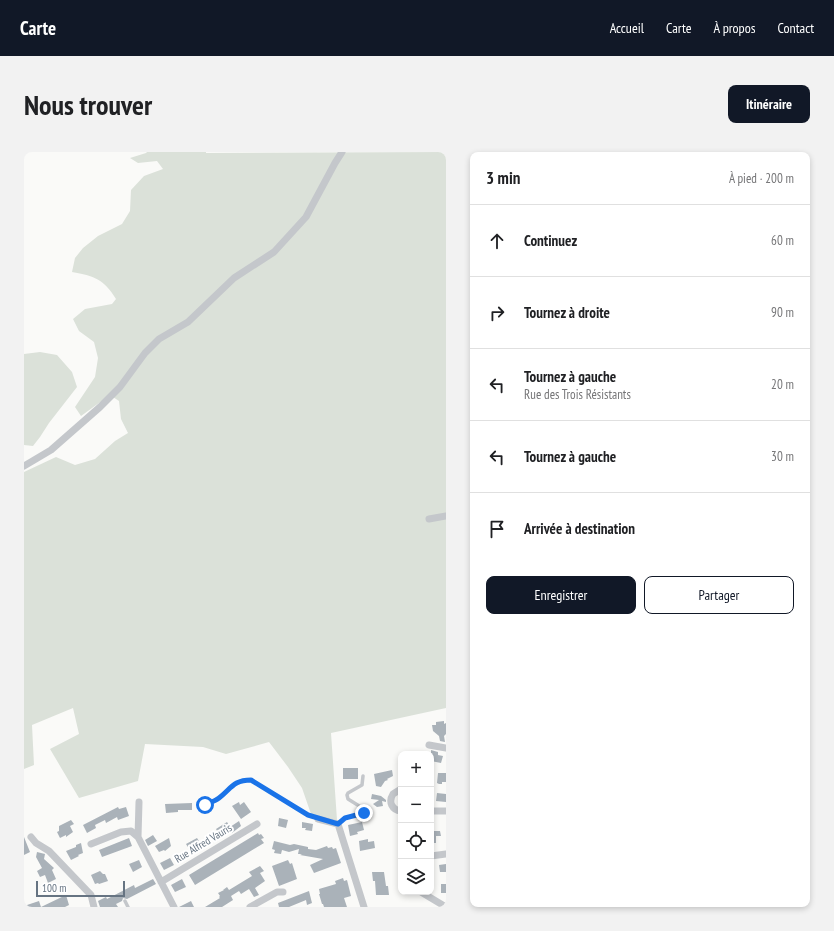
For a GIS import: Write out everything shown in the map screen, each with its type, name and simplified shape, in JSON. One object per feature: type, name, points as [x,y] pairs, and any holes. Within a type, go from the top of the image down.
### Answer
[{"type":"street","points":[[24,466],[51,450],[100,407],[120,387],[145,352],[159,339],[188,322],[234,278],[274,252],[306,217],[342,152]]},
{"type":"street","points":[[429,519],[446,516]]},
{"type":"street","points":[[429,746],[446,748]]},
{"type":"street","points":[[398,791],[393,794],[391,801],[393,807],[398,810]]},
{"type":"street","points":[[138,838],[139,802]]},
{"type":"street","points":[[434,811],[446,811]]},
{"type":"street","points":[[318,819],[338,824],[364,907]]},
{"type":"street","name":"Rue Alfred Vauris","points":[[160,882],[257,824]]},
{"type":"street","points":[[91,844],[121,832],[130,831],[138,838],[174,907]]},
{"type":"street","points":[[30,837],[36,843],[49,851],[91,894],[94,907]]},
{"type":"street","points":[[434,857],[446,854]]},
{"type":"street","points":[[250,907],[277,892],[283,892]]},
{"type":"street","points":[[426,895],[446,907]]},
{"type":"lane","points":[[338,824],[345,818],[364,813],[364,809],[362,807],[347,797],[350,791],[362,785],[363,776]]},
{"type":"lane","points":[[205,805],[219,798],[234,783],[251,780],[308,815],[318,819]]},
{"type":"lane","points":[[125,901],[128,907]]},
{"type":"shaded area","points":[[147,152],[446,152],[446,708],[331,733],[337,820],[311,814],[302,788],[269,742],[226,754],[203,747],[145,744],[138,781],[79,798],[50,749],[79,734],[73,708],[32,725],[34,765],[24,769],[24,472],[56,457],[75,465],[95,459],[115,441],[128,433],[121,419],[119,401],[110,395],[81,416],[75,407],[95,377],[98,358],[94,342],[79,331],[73,319],[85,309],[112,304],[116,299],[112,292],[103,283],[92,277],[72,272],[75,258],[83,248],[98,236],[122,224],[130,211],[131,190],[144,176],[163,169],[157,161],[138,163],[130,158]]},
{"type":"shaded area","points":[[40,352],[57,355],[72,372],[77,387],[33,446],[24,445],[24,354]]},
{"type":"building","points":[[444,721],[444,724],[446,723],[446,734],[444,736],[445,742],[440,741],[439,736],[433,731],[432,725],[436,725],[436,722]]},
{"type":"building","points":[[431,750],[438,752],[438,755],[443,756],[441,763],[434,762],[434,751]]},
{"type":"building","points":[[343,768],[358,768],[358,779],[343,779]]},
{"type":"building","points":[[392,770],[393,776],[387,779],[388,780],[385,781],[381,787],[376,786],[374,774]]},
{"type":"building","points":[[438,773],[446,773],[446,782],[442,782],[442,784],[437,783]]},
{"type":"building","points":[[437,793],[446,794],[446,802],[436,801]]},
{"type":"building","points":[[372,794],[381,796],[386,800],[386,802],[382,801],[383,806],[377,807],[373,804],[379,800],[371,799]]},
{"type":"building","points":[[239,802],[240,805],[244,802],[251,812],[241,819],[232,806]]},
{"type":"building","points":[[192,803],[192,810],[178,810],[178,812],[166,813],[165,804]]},
{"type":"building","points":[[118,807],[119,809],[126,807],[129,816],[118,820],[117,817],[106,823],[105,820],[95,825],[96,828],[87,833],[83,825]]},
{"type":"building","points":[[279,818],[288,820],[286,828],[278,826]]},
{"type":"building","points":[[71,820],[74,824],[70,826],[73,832],[66,837],[66,835],[60,838],[57,832],[59,831],[59,826]]},
{"type":"building","points":[[239,821],[241,826],[232,833],[230,830],[224,834],[222,832],[219,834],[216,829],[227,822],[230,827]]},
{"type":"building","points":[[302,822],[313,824],[312,831],[302,828]]},
{"type":"building","points":[[362,822],[364,830],[357,832],[358,834],[350,836],[348,825]]},
{"type":"building","points":[[434,831],[440,831],[441,836],[436,836],[436,843],[434,843]]},
{"type":"building","points":[[258,833],[264,838],[261,839],[264,843],[195,885],[189,875]]},
{"type":"building","points":[[153,835],[157,841],[148,846],[145,840]]},
{"type":"building","points":[[24,837],[30,852],[24,855]]},
{"type":"building","points":[[129,838],[132,846],[102,857],[99,850]]},
{"type":"building","points":[[169,838],[171,846],[165,851],[159,852],[155,846]]},
{"type":"building","points":[[197,838],[202,846],[191,852],[186,844]]},
{"type":"building","points":[[368,839],[368,842],[374,841],[375,848],[360,851],[359,841]]},
{"type":"building","points":[[274,841],[308,847],[308,849],[316,850],[327,846],[328,848],[336,848],[341,863],[314,873],[310,865],[323,859],[300,855],[302,854],[298,854],[299,849],[289,852],[282,850],[281,854],[274,853],[275,850],[272,849]]},
{"type":"building","points":[[81,843],[83,853],[71,860],[66,851]]},
{"type":"building","points":[[37,852],[45,854],[44,859],[54,868],[52,870],[56,879],[48,883],[45,875],[40,877],[37,871],[42,868],[36,857]]},
{"type":"building","points":[[170,858],[174,865],[164,870],[160,863]]},
{"type":"building","points":[[139,860],[142,867],[133,872],[129,864]]},
{"type":"building","points":[[288,860],[290,864],[292,863],[297,879],[279,886],[272,866]]},
{"type":"building","points":[[446,864],[446,872],[440,872],[439,865]]},
{"type":"building","points":[[260,866],[264,871],[260,873],[265,881],[255,888],[259,895],[254,897],[249,889],[241,894],[239,891],[231,896],[233,900],[222,907],[205,907],[220,898],[218,893],[227,887],[229,890],[252,876],[249,872]]},
{"type":"building","points":[[100,871],[105,874],[108,881],[95,884],[91,875]]},
{"type":"building","points":[[372,872],[384,872],[389,895],[376,895],[375,881],[373,881]]},
{"type":"building","points":[[343,878],[344,881],[347,880],[351,896],[344,898],[347,907],[324,907],[319,894],[319,889],[336,884],[335,881]]},
{"type":"building","points":[[153,879],[156,884],[127,899],[123,898],[122,901],[116,904],[118,907],[100,907],[98,901],[106,897],[107,899],[134,885],[135,888]]},
{"type":"building","points":[[182,879],[186,887],[175,892],[171,885]]},
{"type":"building","points":[[441,884],[446,884],[446,893],[441,893]]},
{"type":"building","points":[[309,891],[312,903],[307,905],[306,900],[289,907],[279,907],[278,903]]},
{"type":"building","points":[[66,895],[69,905],[65,907],[41,907]]},
{"type":"building","points":[[39,901],[41,907],[24,907],[24,906]]},
{"type":"building","points":[[191,901],[194,907],[179,907]]},
{"type":"route","points":[[205,805],[219,798],[234,783],[251,780],[315,818],[338,824],[345,818],[364,813]]}]
